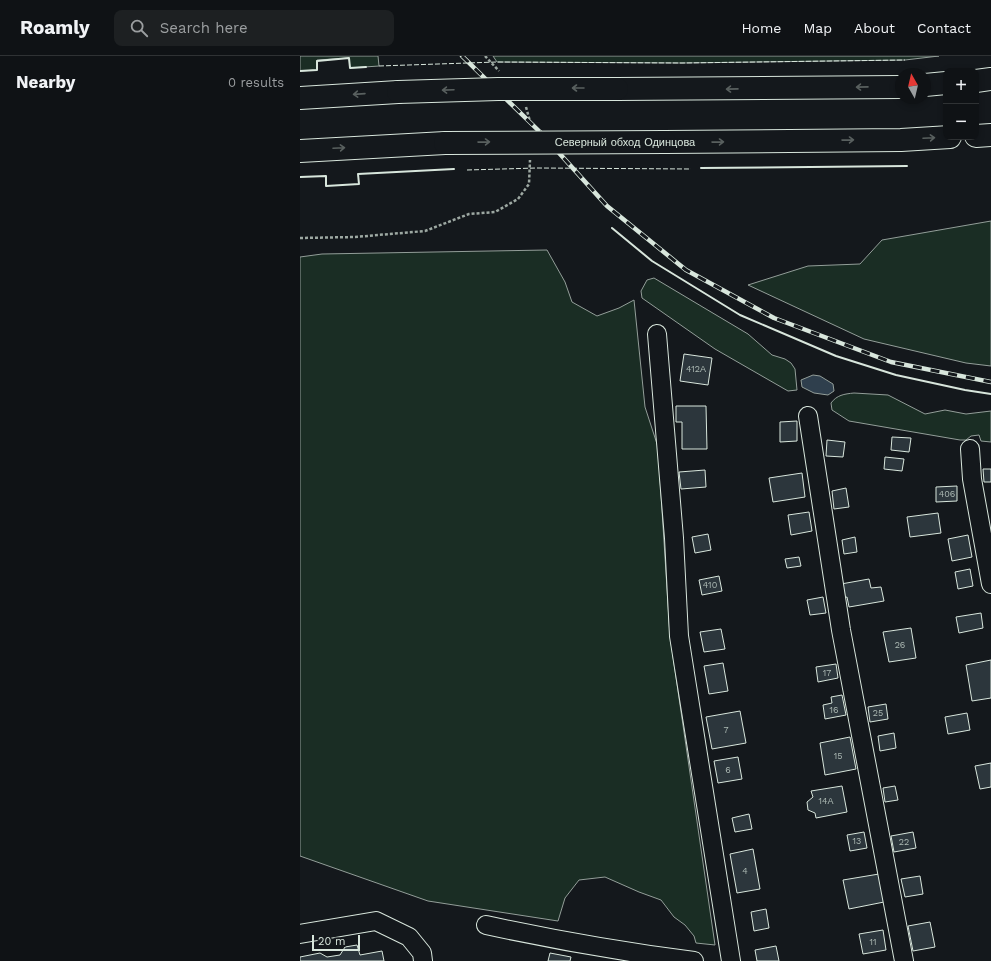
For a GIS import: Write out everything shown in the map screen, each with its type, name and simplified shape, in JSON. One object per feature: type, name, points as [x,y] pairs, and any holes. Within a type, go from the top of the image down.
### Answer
[{"type":"highway","points":[[979,81],[991,79]]},
{"type":"highway","points":[[931,84],[943,83]]},
{"type":"highway","points":[[300,98],[398,92],[498,89],[895,87]]},
{"type":"highway","points":[[979,136],[991,135]]},
{"type":"highway","name":"Северный обход Одинцова","points":[[300,151],[445,143],[900,140],[943,137]]},
{"type":"lane","points":[[657,334],[674,538],[679,636],[731,961]]},
{"type":"lane","points":[[808,416],[842,630],[904,961]]},
{"type":"lane","points":[[970,450],[972,478],[991,584]]},
{"type":"lane","points":[[300,934],[376,921],[409,937],[422,953],[423,961]]},
{"type":"lane","points":[[486,925],[555,940],[619,951],[694,961]]},
{"type":"path","points":[[486,56],[500,72]]},
{"type":"path","points":[[526,105],[531,124],[531,131]]},
{"type":"path","points":[[300,238],[354,237],[425,231],[469,214],[495,212],[518,199],[529,184],[530,154]]},
{"type":"green space","points":[[300,56],[378,56],[379,66],[350,68],[349,58],[317,60],[317,70],[300,71]]},
{"type":"green space","points":[[493,56],[939,56],[905,60],[682,63],[497,62]]},
{"type":"green space","points":[[991,221],[991,366],[966,363],[864,339],[748,285],[808,266],[860,264],[882,240]]},
{"type":"green space","points":[[547,250],[565,282],[572,302],[597,316],[619,308],[634,300],[645,407],[658,447],[670,636],[715,945],[696,943],[694,936],[685,925],[674,917],[661,900],[605,877],[579,880],[565,898],[558,921],[428,901],[300,856],[300,257],[322,254]]},
{"type":"green space","points":[[654,278],[748,334],[772,355],[785,359],[791,363],[795,369],[797,390],[788,391],[715,349],[642,298],[641,291],[647,280]]},
{"type":"green space","points":[[854,393],[888,395],[925,414],[945,410],[966,414],[991,411],[991,442],[981,441],[979,435],[971,436],[966,440],[960,440],[849,421],[832,410],[831,403],[841,395]]},
{"type":"water","points":[[813,375],[820,376],[833,384],[834,391],[828,395],[814,393],[802,387],[801,380]]},
{"type":"building","points":[[684,354],[712,358],[708,385],[680,381]]},
{"type":"building","points":[[676,406],[706,406],[707,449],[682,449],[682,422],[676,422]]},
{"type":"building","points":[[797,421],[797,441],[780,442],[780,422]]},
{"type":"building","points":[[892,437],[911,438],[909,452],[891,450]]},
{"type":"building","points":[[827,440],[845,442],[843,457],[826,456]]},
{"type":"building","points":[[885,457],[904,459],[902,471],[884,469]]},
{"type":"building","points":[[983,469],[991,469],[991,482],[984,482]]},
{"type":"building","points":[[705,470],[706,487],[681,489],[679,472]]},
{"type":"building","points":[[802,473],[805,497],[773,502],[769,478]]},
{"type":"building","points":[[957,486],[957,501],[936,502],[936,487]]},
{"type":"building","points":[[846,488],[849,507],[834,509],[832,491]]},
{"type":"building","points":[[809,512],[812,531],[791,535],[788,515]]},
{"type":"building","points":[[938,513],[941,533],[910,537],[907,517]]},
{"type":"building","points":[[708,534],[711,550],[695,553],[692,537]]},
{"type":"building","points":[[968,535],[972,557],[952,561],[948,539]]},
{"type":"building","points":[[855,537],[857,552],[844,554],[842,540]]},
{"type":"building","points":[[799,557],[801,566],[787,568],[785,559]]},
{"type":"building","points":[[970,569],[973,586],[958,589],[955,572]]},
{"type":"building","points":[[719,576],[722,591],[702,595],[699,580]]},
{"type":"building","points":[[869,579],[871,588],[881,587],[884,601],[849,607],[847,597],[843,598],[841,584]]},
{"type":"building","points":[[823,597],[826,613],[810,615],[807,600]]},
{"type":"building","points":[[981,613],[983,628],[959,633],[956,617]]},
{"type":"building","points":[[911,628],[916,658],[889,662],[883,632]]},
{"type":"building","points":[[721,629],[725,649],[704,652],[700,632]]},
{"type":"building","points":[[991,660],[991,698],[972,701],[966,665]]},
{"type":"building","points":[[723,663],[728,691],[709,694],[704,666]]},
{"type":"building","points":[[836,664],[838,678],[818,682],[816,667]]},
{"type":"building","points":[[842,695],[846,715],[825,719],[823,705],[832,703],[831,697]]},
{"type":"building","points":[[886,704],[888,719],[870,722],[868,707]]},
{"type":"building","points":[[740,711],[746,743],[712,749],[706,717]]},
{"type":"building","points":[[967,713],[970,730],[948,734],[945,717]]},
{"type":"building","points":[[894,733],[896,748],[880,751],[878,736]]},
{"type":"building","points":[[850,737],[856,769],[825,775],[820,743]]},
{"type":"building","points":[[738,757],[742,779],[718,783],[714,761]]},
{"type":"building","points":[[991,763],[991,787],[980,789],[975,766]]},
{"type":"building","points":[[842,786],[847,812],[816,818],[815,813],[808,810],[807,802],[813,797],[811,791]]},
{"type":"building","points":[[895,786],[898,800],[885,802],[883,788]]},
{"type":"building","points":[[749,814],[752,829],[735,832],[732,818]]},
{"type":"building","points":[[864,832],[867,848],[850,851],[847,835]]},
{"type":"building","points":[[913,832],[916,848],[894,852],[891,836]]},
{"type":"building","points":[[753,849],[760,889],[737,893],[730,854]]},
{"type":"building","points":[[879,874],[884,902],[849,909],[843,880]]},
{"type":"building","points":[[920,876],[923,894],[905,897],[901,879]]},
{"type":"building","points":[[766,909],[769,928],[754,931],[751,912]]},
{"type":"building","points":[[930,922],[935,947],[913,951],[908,926]]},
{"type":"building","points":[[883,930],[886,950],[863,954],[859,934]]},
{"type":"building","points":[[357,945],[360,955],[382,951],[384,961],[300,961],[300,957],[320,953],[327,957],[340,955],[345,947]]},
{"type":"building","points":[[776,946],[779,961],[757,961],[755,950]]},
{"type":"building","points":[[550,953],[571,957],[570,961],[548,961]]},
{"type":"railway","points":[[462,56],[541,133],[607,206],[686,270],[774,318],[891,362],[991,382]]},
{"type":"fence","points":[[379,66],[497,62],[682,63],[905,60]]},
{"type":"fence","points":[[467,170],[537,168],[691,169]]},
{"type":"wall","points":[[300,71],[317,70],[317,61],[349,58],[350,68],[366,67]]},
{"type":"wall","points":[[701,168],[907,166]]},
{"type":"wall","points":[[300,177],[326,176],[326,186],[359,184],[358,174],[454,169]]},
{"type":"wall","points":[[612,228],[652,261],[740,315],[836,356],[896,375],[991,394]]}]
